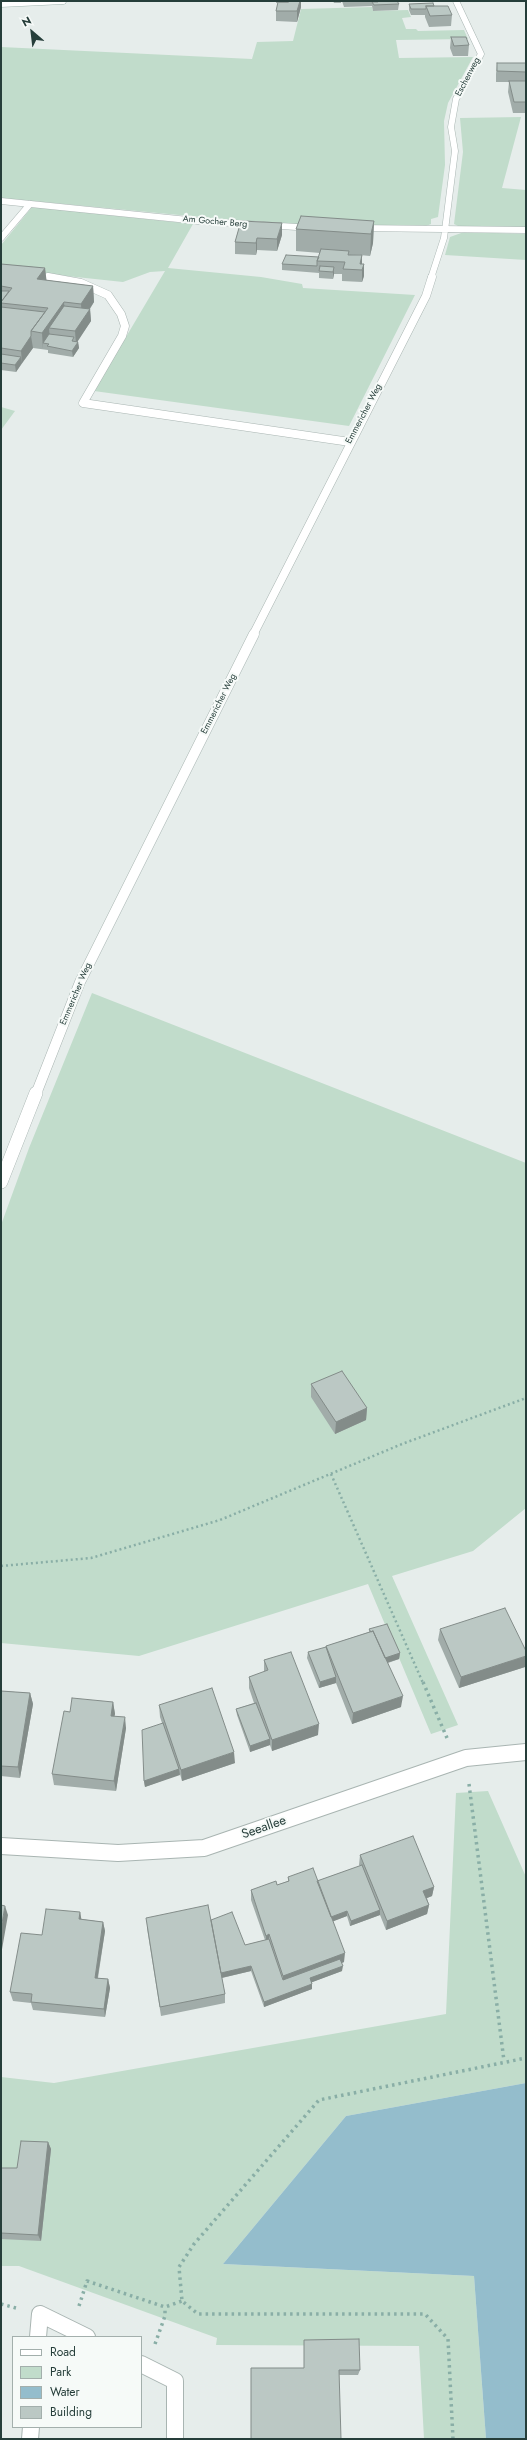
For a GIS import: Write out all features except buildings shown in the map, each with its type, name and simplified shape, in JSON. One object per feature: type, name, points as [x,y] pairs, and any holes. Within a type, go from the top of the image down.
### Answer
[{"type":"street","points":[[1,4],[63,1]]},
{"type":"street","name":"Eschenweg","points":[[444,230],[454,151],[451,127],[456,99],[480,54],[456,1]]},
{"type":"street","name":"Am Gocher Berg","points":[[1,201],[198,221],[318,228]]},
{"type":"street","points":[[1,238],[30,204]]},
{"type":"street","points":[[349,228],[526,230]]},
{"type":"street","name":"Emmericher Weg","points":[[1,1182],[80,982],[350,442],[426,296],[444,238],[444,230]]},
{"type":"street","points":[[1,272],[22,273],[81,283],[108,295],[121,314],[125,326],[122,336],[83,403],[350,442]]},
{"type":"street","name":"Seeallee","points":[[1,1846],[118,1853],[204,1848],[461,1760],[523,1750]]},
{"type":"street","points":[[38,2336],[40,2314],[79,2333]]},
{"type":"street","points":[[142,2364],[175,2381],[175,2439]]},
{"type":"street","points":[[30,2439],[31,2428]]},
{"type":"path","points":[[1,1566],[92,1558],[220,1520],[402,1444],[526,1398]]},
{"type":"path","points":[[331,1474],[442,1724],[461,1760],[504,2061]]},
{"type":"path","points":[[453,2439],[448,2339],[425,2314],[198,2314],[182,2301],[179,2267],[194,2244],[319,2100],[504,2061],[526,2058]]},
{"type":"path","points":[[79,2333],[87,2281],[165,2307],[182,2301]]},
{"type":"path","points":[[160,2330],[165,2316],[165,2307]]},
{"type":"green space","points":[[372,7],[373,11],[408,10],[411,17],[402,18],[406,29],[416,29],[418,31],[464,30],[468,39],[396,40],[399,58],[473,57],[448,103],[444,121],[445,165],[438,217],[431,219],[431,224],[426,226],[274,224],[1,198],[1,47],[252,59],[257,42],[293,41],[301,9]]},
{"type":"green space","points":[[521,117],[502,188],[526,190],[526,228],[462,228],[454,224],[463,152],[460,118]]},
{"type":"green space","points":[[32,207],[193,224],[168,268],[261,277],[302,284],[303,288],[415,295],[349,426],[94,391],[165,271],[150,272],[123,282],[1,269],[1,245]]},
{"type":"green space","points":[[464,232],[526,234],[526,260],[445,255],[450,237]]},
{"type":"green space","points":[[1,407],[15,411],[1,430]]},
{"type":"green space","points":[[92,993],[526,1163],[526,1508],[473,1551],[392,1576],[458,1725],[431,1734],[368,1584],[139,1656],[1,1643],[1,1225],[29,1148]]},
{"type":"green space","points":[[488,1791],[526,1877],[526,2083],[346,2116],[223,2264],[474,2276],[486,2439],[424,2439],[419,2346],[216,2345],[217,2338],[19,2266],[1,2266],[1,2077],[54,2083],[446,2014],[456,1793]]},
{"type":"water","points":[[526,2083],[526,2439],[486,2439],[474,2276],[223,2264],[346,2116]]}]
